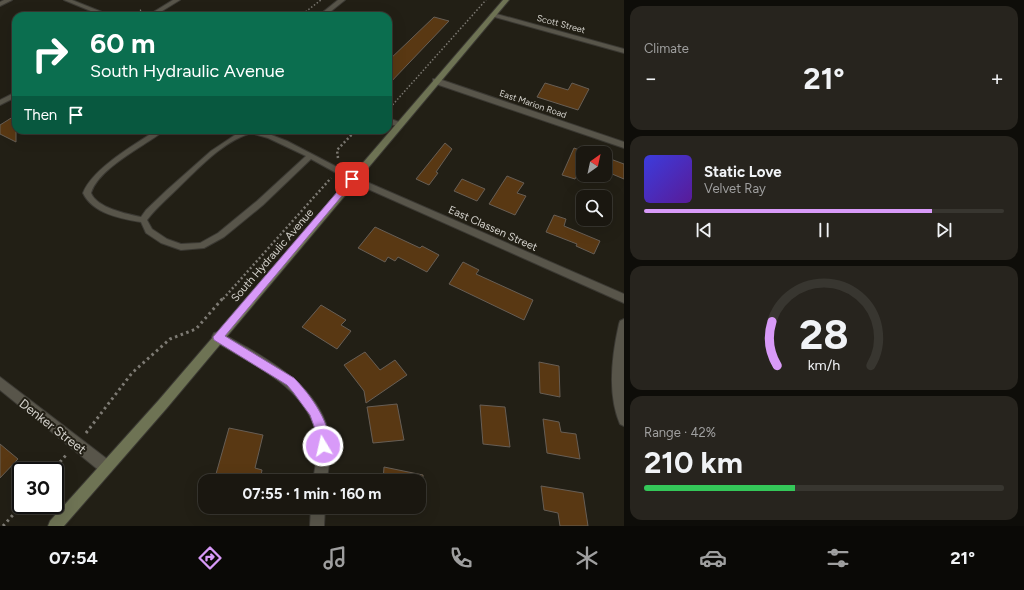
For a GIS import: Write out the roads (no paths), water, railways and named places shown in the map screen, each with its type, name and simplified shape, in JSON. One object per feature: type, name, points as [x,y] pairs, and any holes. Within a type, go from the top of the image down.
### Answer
[{"type":"street","points":[[0,4],[9,0]]},
{"type":"street","points":[[67,0],[98,12]]},
{"type":"street","points":[[157,12],[177,0]]},
{"type":"street","points":[[326,12],[342,0]]},
{"type":"street","name":"South Hydraulic Avenue","points":[[392,132],[506,0]]},
{"type":"street","name":"Scott Street","points":[[493,15],[624,51]]},
{"type":"street","name":"East Marion Road","points":[[436,81],[624,145]]},
{"type":"street","points":[[0,103],[12,96]]},
{"type":"street","points":[[392,121],[399,124]]},
{"type":"street","name":"South Hydraulic Avenue","points":[[55,526],[390,134]]},
{"type":"street","name":"East Classen Street","points":[[352,179],[624,299]]},
{"type":"street","points":[[624,324],[617,361],[618,392],[624,420]]},
{"type":"street","points":[[218,337],[291,381],[303,394],[314,412],[324,437],[321,474]]},
{"type":"street","name":"Denker Street","points":[[0,383],[106,468]]},
{"type":"street","points":[[316,526],[317,514]]},
{"type":"lane","points":[[143,220],[122,216],[98,205],[89,200],[87,194],[88,187],[106,168],[155,134]]},
{"type":"lane","points":[[143,220],[149,212],[206,160],[235,136],[240,134]]},
{"type":"lane","points":[[262,134],[310,156],[352,179]]},
{"type":"lane","points":[[143,220],[149,231],[164,241],[181,247],[201,246],[221,235],[260,203],[310,156]]}]
